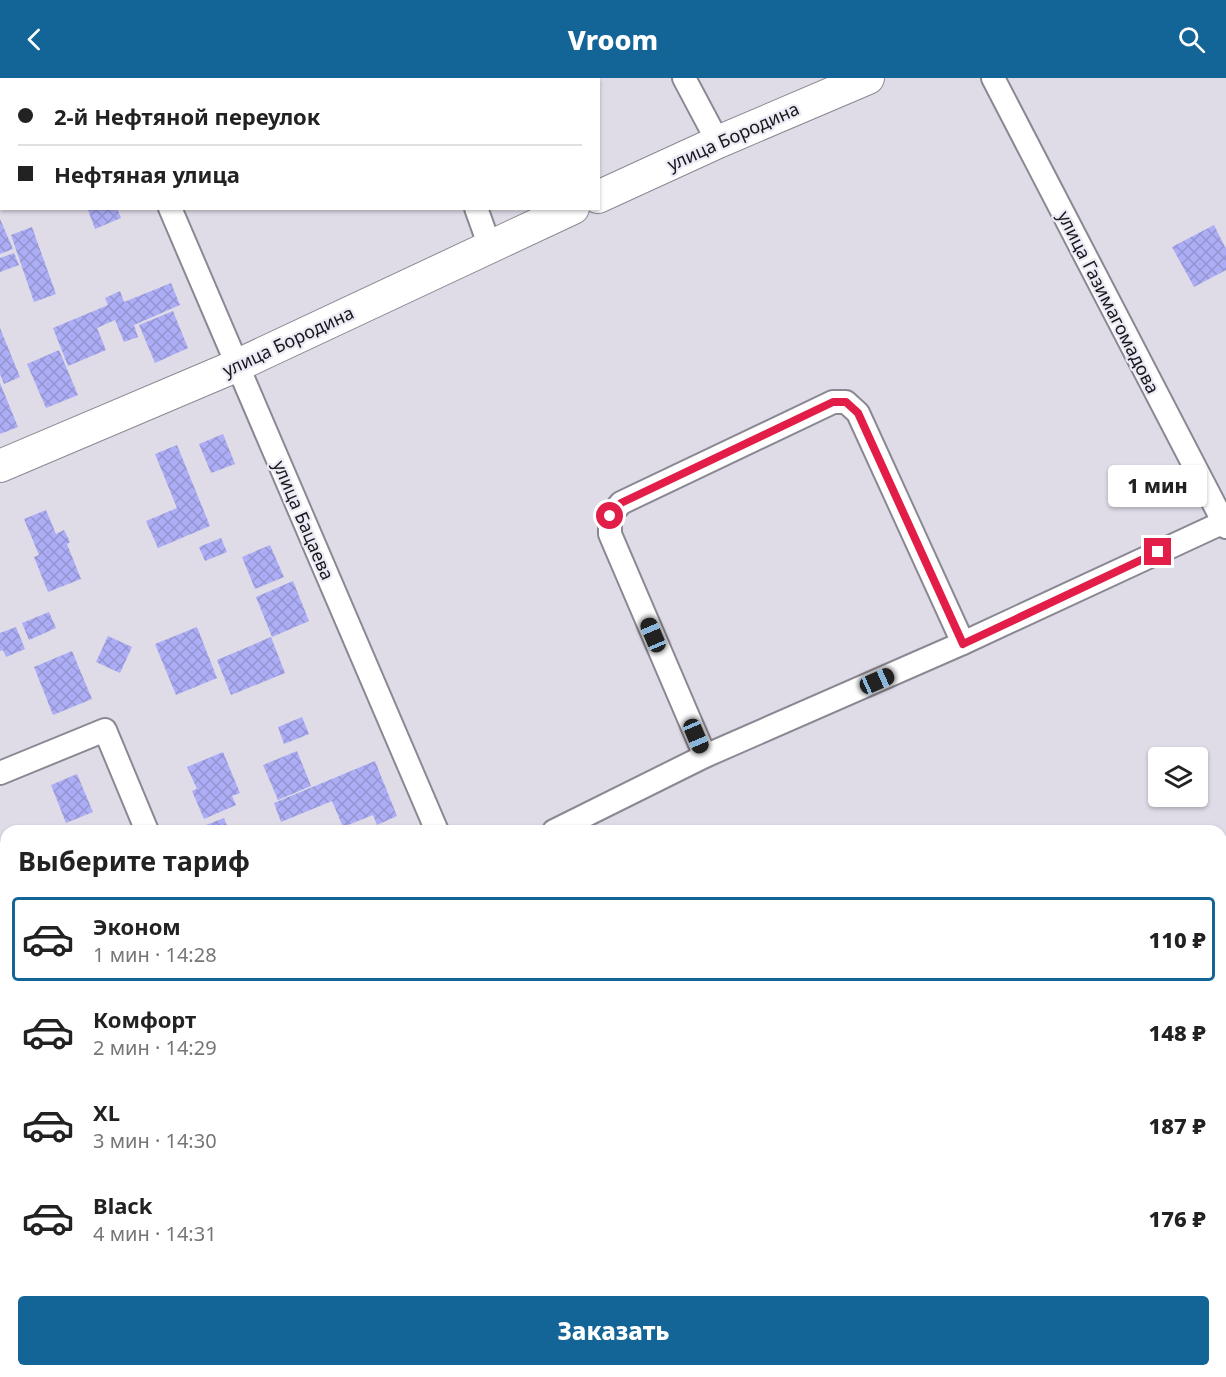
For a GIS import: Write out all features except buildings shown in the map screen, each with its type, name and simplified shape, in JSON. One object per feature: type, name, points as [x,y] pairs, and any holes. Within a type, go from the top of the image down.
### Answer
[{"type":"street","points":[[684,78],[718,142]]},
{"type":"street","name":"улица Бородина","points":[[600,196],[718,142],[868,78]]},
{"type":"street","name":"улица Газимагомадова","points":[[993,78],[1225,523]]},
{"type":"street","name":"улица Бацаева","points":[[171,210],[434,825]]},
{"type":"street","points":[[477,210],[490,247]]},
{"type":"street","name":"улица Бородина","points":[[0,466],[238,365],[569,210]]},
{"type":"street","points":[[705,756],[610,534],[610,516],[621,503],[833,402],[846,402],[858,413],[963,644]]},
{"type":"street","points":[[566,825],[705,756],[963,644],[1225,523]]},
{"type":"street","points":[[0,773],[105,730],[145,825]]},
{"type":"route","points":[[610,516],[621,503],[833,402],[846,402],[858,413],[963,644],[1158,552]]}]
